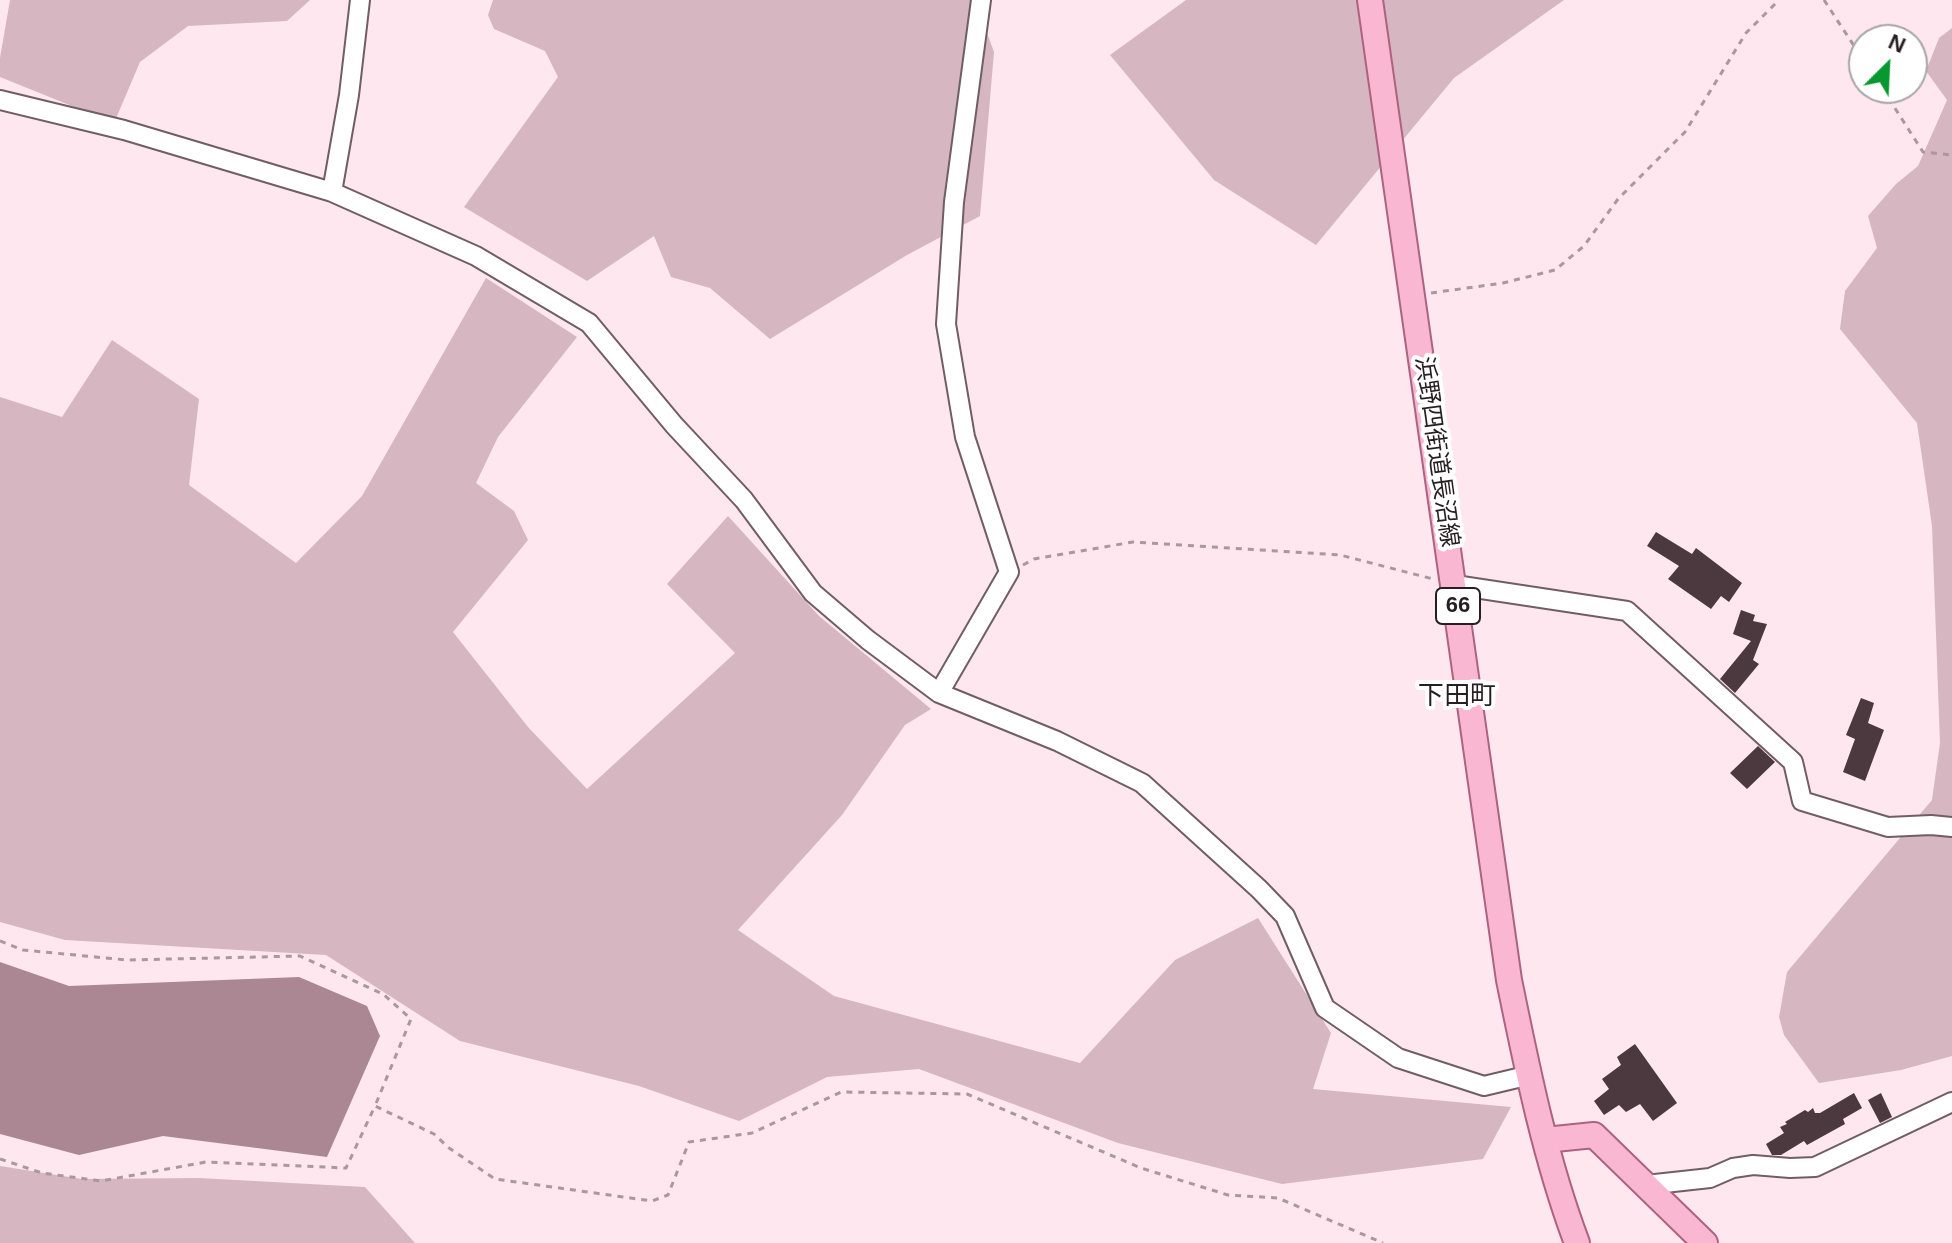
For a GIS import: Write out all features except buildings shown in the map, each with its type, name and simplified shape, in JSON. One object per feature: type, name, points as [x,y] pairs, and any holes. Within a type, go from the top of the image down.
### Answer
[{"type":"main road","name":"浜野四街道長沼線","points":[[1370,0],[1509,980],[1545,1140],[1577,1243]]},
{"type":"main road","points":[[1545,1140],[1594,1135],[1705,1243]]},
{"type":"street","points":[[332,192],[349,95],[360,0]]},
{"type":"street","points":[[939,693],[1009,572],[965,437],[946,324],[954,202],[981,0]]},
{"type":"street","points":[[0,100],[124,130],[332,192],[476,256],[589,323],[674,425],[744,500],[813,593],[868,640],[939,693],[1057,741],[1142,783],[1285,916],[1325,1008],[1398,1058],[1484,1086],[1530,1075]]},
{"type":"street","points":[[1455,585],[1627,611],[1793,762],[1802,801],[1888,827],[1952,827]]},
{"type":"street","points":[[1646,1185],[1710,1178],[1733,1168],[1753,1165],[1815,1167],[1952,1102]]},
{"type":"path","points":[[1413,295],[1503,283],[1555,270],[1584,246],[1618,199],[1685,132],[1746,33],[1779,0]]},
{"type":"path","points":[[1824,0],[1848,37]]},
{"type":"path","points":[[1892,104],[1923,152],[1952,155]]},
{"type":"path","points":[[1009,572],[1034,559],[1133,542],[1340,555],[1455,585]]},
{"type":"path","points":[[0,941],[23,950],[127,960],[300,956],[383,994],[411,1019],[346,1168],[206,1162],[101,1181],[42,1173],[0,1159]]},
{"type":"path","points":[[375,1106],[434,1134],[495,1179],[652,1201],[668,1195],[689,1142],[752,1133],[841,1092],[967,1094],[1141,1168],[1228,1195],[1278,1198],[1383,1243]]},
{"type":"shaded area","points":[[10,0],[310,0],[287,21],[188,26],[140,62],[114,123],[0,77],[0,58]]},
{"type":"shaded area","points":[[493,0],[975,0],[994,52],[980,216],[907,255],[770,339],[710,288],[671,277],[654,236],[587,281],[464,207],[558,77],[545,51],[494,29],[488,15]]},
{"type":"shaded area","points":[[1186,0],[1564,0],[1454,78],[1316,245],[1214,180],[1110,55]]},
{"type":"shaded area","points":[[1952,28],[1952,1056],[1901,1070],[1819,1083],[1784,1035],[1779,1017],[1787,972],[1932,800],[1940,743],[1932,526],[1917,423],[1840,329],[1845,291],[1877,248],[1868,216],[1896,184],[1918,166],[1947,100],[1928,74],[1939,38]]},
{"type":"shaded area","points":[[486,278],[577,337],[498,437],[476,483],[514,511],[528,540],[453,632],[528,727],[587,789],[735,653],[667,584],[728,516],[819,616],[931,709],[905,725],[842,815],[738,930],[834,996],[1080,1063],[1175,960],[1258,918],[1331,1033],[1313,1089],[1511,1107],[1483,1159],[1282,1184],[1118,1143],[919,1069],[827,1077],[739,1121],[639,1086],[460,1041],[326,955],[65,940],[0,922],[0,397],[62,417],[112,340],[199,399],[189,485],[296,563],[362,496]]},
{"type":"shaded area","points":[[0,962],[69,986],[299,977],[367,1006],[380,1036],[327,1157],[163,1136],[79,1155],[0,1134]]},
{"type":"shaded area","points":[[0,1166],[82,1179],[199,1178],[365,1187],[415,1243],[0,1243]]},
{"type":"district","name":"下田町","points":[[1457,697]]}]
